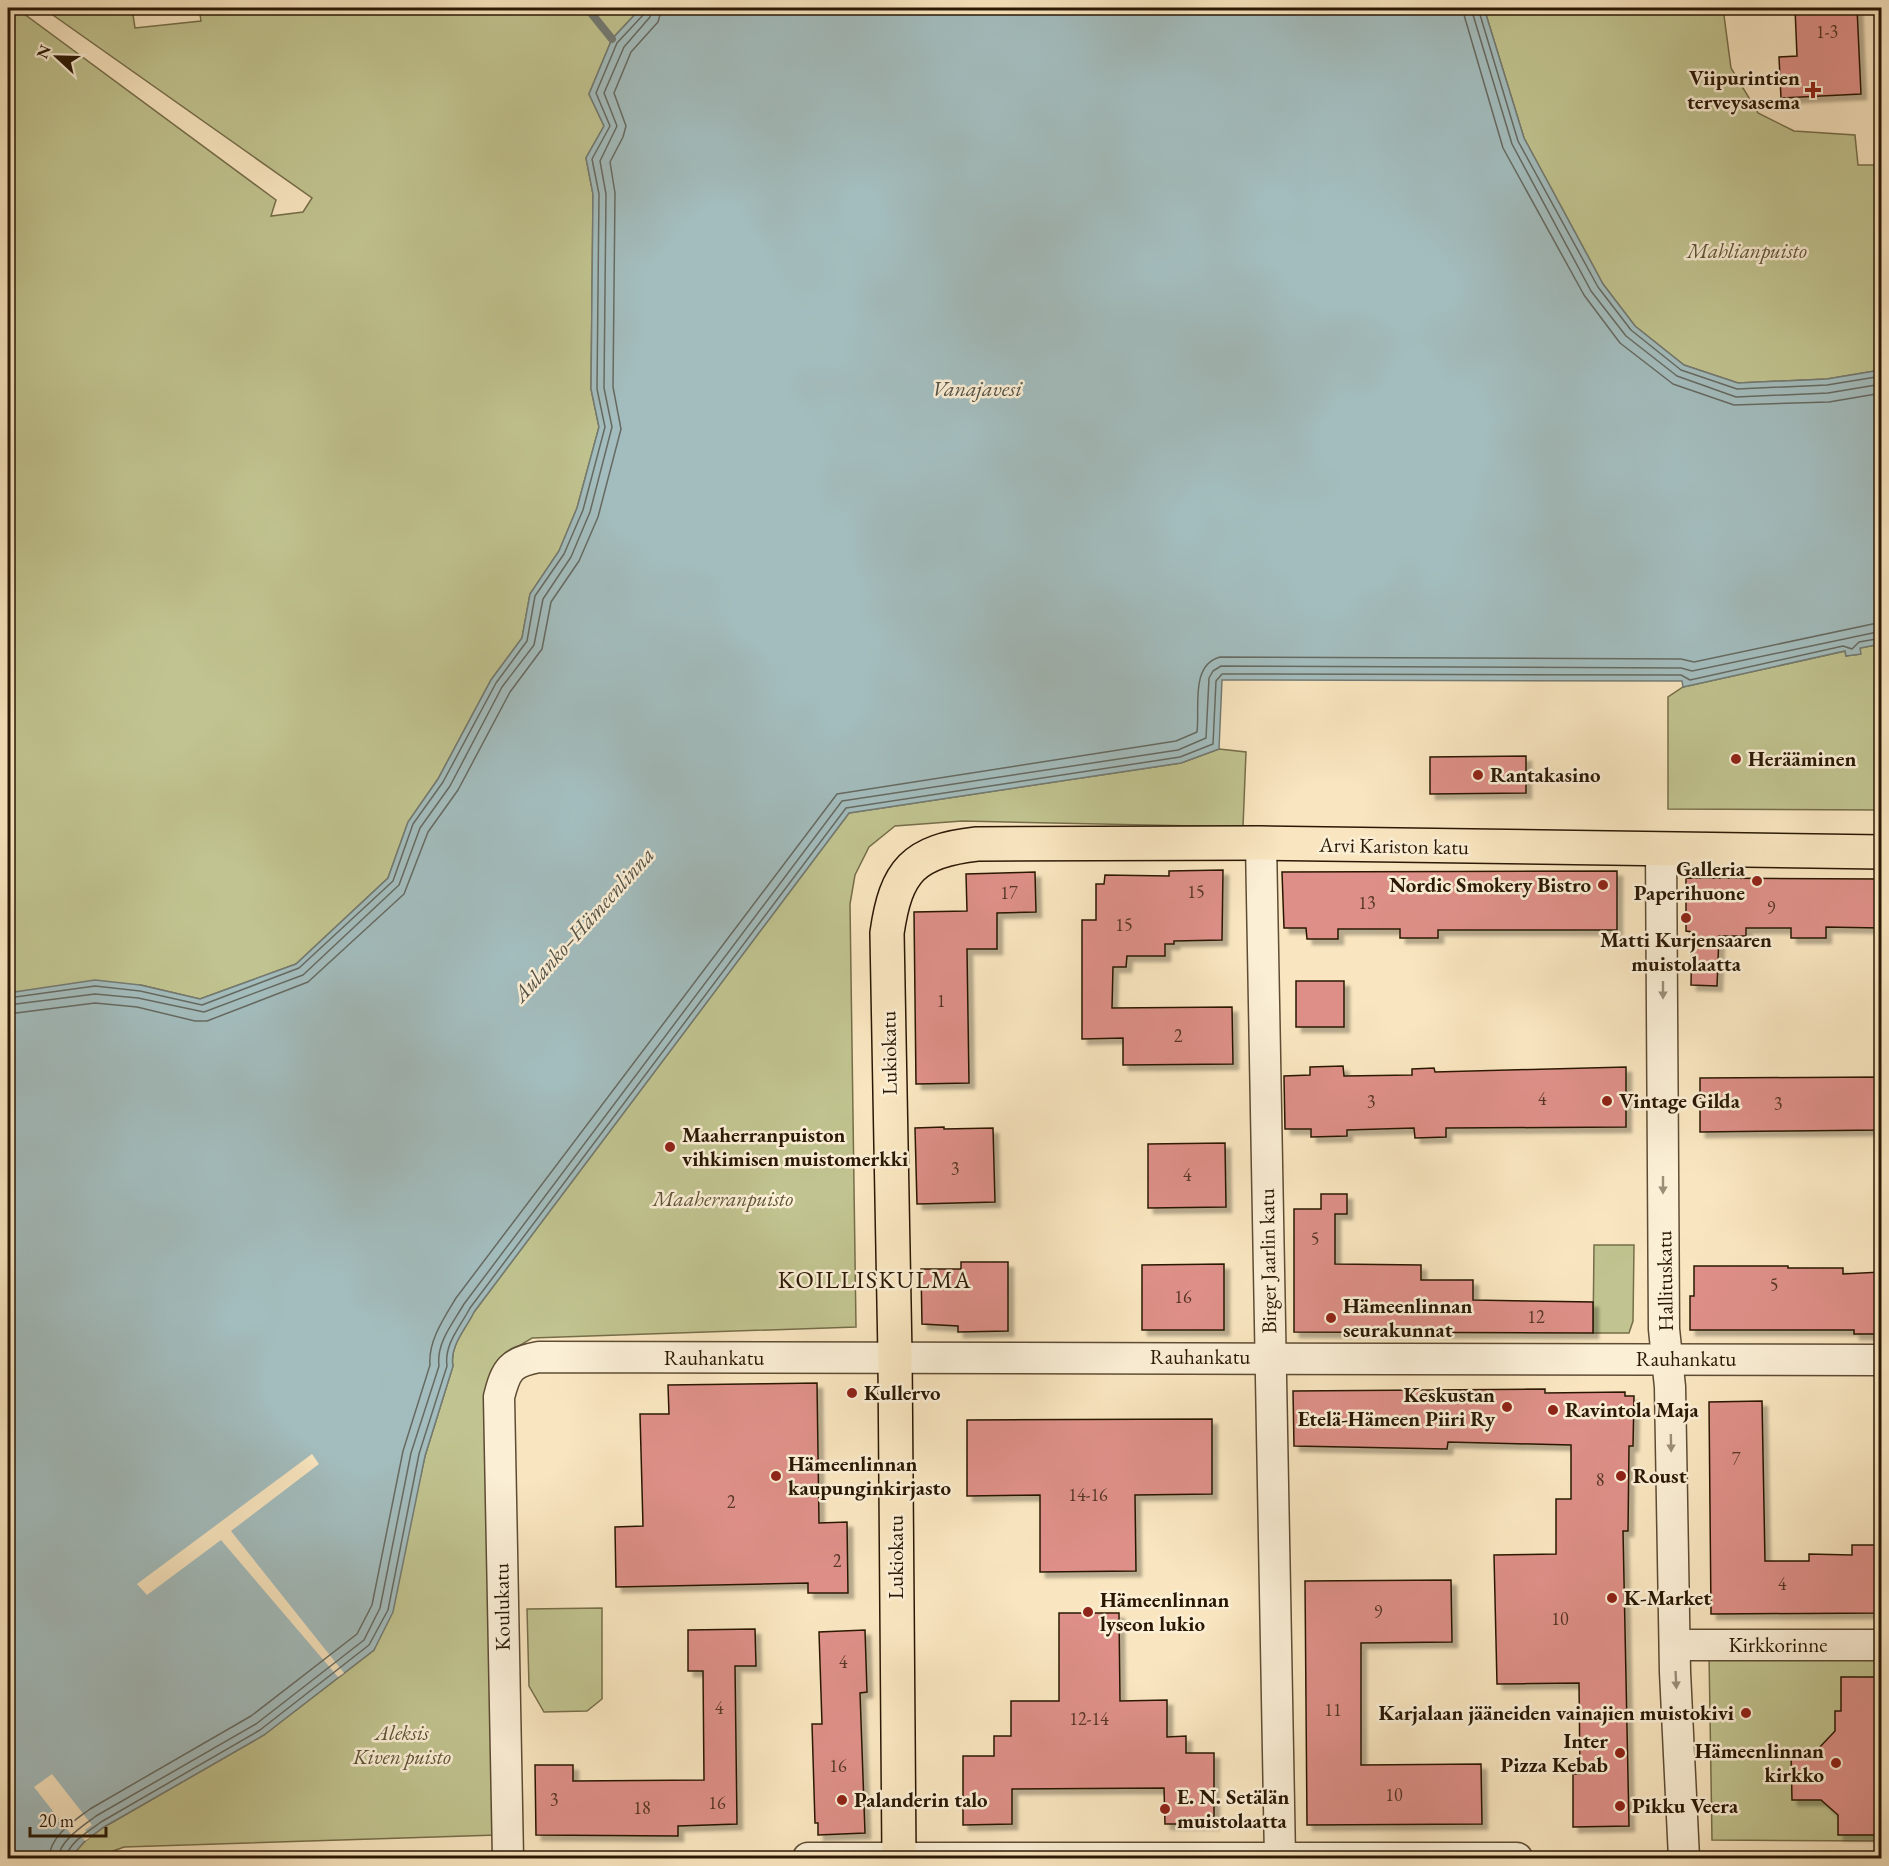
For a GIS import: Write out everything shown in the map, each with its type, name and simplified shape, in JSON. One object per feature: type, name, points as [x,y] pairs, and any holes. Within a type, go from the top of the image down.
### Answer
[{"type":"main road","name":"Arvi Kariston katu","points":[[912,866],[930,854],[951,847],[977,844],[1262,843],[1881,852]]},
{"type":"main road","name":"Lukiokatu","points":[[899,1857],[895,1356],[887,933],[891,901],[901,879],[912,866]]},
{"type":"street","name":"Birger Jaarlin katu","points":[[1262,843],[1279,1858]]},
{"type":"street","name":"Hallituskatu","points":[[1661,848],[1664,1329],[1670,1387],[1675,1645],[1684,1858]]},
{"type":"street","name":"Rauhankatu","points":[[519,1362],[539,1357],[895,1356],[1881,1360]]},
{"type":"street","name":"Koulukatu","points":[[508,1858],[499,1397],[505,1376],[519,1362]]},
{"type":"street","name":"Kirkkorinne","points":[[1675,1645],[1881,1645]]},
{"type":"street","points":[[808,1858],[1517,1858]]},
{"type":"green space","points":[[8,8],[16,8],[276,200],[271,216],[303,212],[312,198],[43,8],[132,8],[135,28],[201,21],[199,8],[641,8],[612,39],[589,94],[604,126],[586,158],[593,194],[591,389],[599,427],[577,508],[559,551],[530,594],[522,638],[491,680],[438,779],[408,822],[388,878],[296,964],[200,999],[141,985],[8,993]]},
{"type":"green space","name":"Mahlianpuisto","points":[[1484,8],[1723,8],[1731,68],[1758,113],[1794,131],[1855,135],[1858,165],[1881,165],[1881,370],[1827,379],[1738,383],[1684,365],[1635,326],[1603,284],[1524,138]]},
{"type":"green space","points":[[1881,644],[1881,810],[1668,809],[1668,697],[1683,687],[1845,651],[1846,656],[1860,654],[1860,648]]},
{"type":"green space","name":"Maaherranpuisto","points":[[1219,749],[1246,752],[1243,827],[962,821],[895,826],[869,847],[855,875],[850,904],[856,1327],[532,1338],[509,1352],[493,1373],[485,1456],[497,1835],[124,1847],[105,1854],[102,1858],[70,1858],[85,1841],[104,1827],[264,1735],[374,1650],[409,1528],[425,1456],[453,1366],[453,1352],[459,1338],[474,1312],[849,813],[1181,763]]},
{"type":"green space","points":[[1594,1245],[1634,1245],[1633,1321],[1629,1333],[1593,1333]]},
{"type":"green space","points":[[602,1608],[602,1699],[587,1711],[544,1712],[529,1686],[527,1609]]},
{"type":"green space","points":[[1709,1653],[1881,1654],[1881,1841],[1712,1840]]},
{"type":"water","name":"Vanajavesi","points":[[641,8],[1484,8],[1524,138],[1603,284],[1635,326],[1684,365],[1738,383],[1827,379],[1881,370],[1881,644],[1860,648],[1861,654],[1846,656],[1845,651],[1683,687],[1682,681],[1222,680],[1219,749],[1181,763],[849,813],[474,1312],[459,1338],[453,1352],[453,1366],[425,1456],[393,1612],[374,1650],[264,1735],[104,1827],[85,1841],[70,1858],[8,1858],[8,993],[95,980],[140,985],[200,999],[296,964],[388,878],[408,822],[438,779],[491,680],[522,638],[530,594],[559,551],[577,508],[599,427],[591,389],[593,194],[586,158],[604,126],[589,94],[612,39]]},
{"type":"pier","points":[[312,1454],[319,1464],[231,1531],[344,1673],[338,1677],[221,1540],[147,1595],[137,1584]]},
{"type":"pier","points":[[52,1774],[92,1825],[85,1830],[91,1837],[85,1841],[80,1834],[74,1838],[34,1787]]},
{"type":"building","points":[[1795,8],[1857,8],[1861,94],[1781,98],[1779,57],[1797,56]]},
{"type":"building","name":"Rantakasino","points":[[1526,756],[1526,793],[1430,794],[1430,757]]},
{"type":"building","points":[[1223,870],[1222,940],[1174,941],[1174,944],[1165,944],[1165,956],[1127,956],[1126,967],[1113,967],[1112,1008],[1232,1007],[1233,1064],[1123,1065],[1123,1038],[1082,1039],[1082,920],[1096,920],[1096,884],[1104,884],[1105,875],[1169,876],[1169,871]]},
{"type":"building","points":[[1617,871],[1617,930],[1438,930],[1438,938],[1400,938],[1400,929],[1338,929],[1338,939],[1307,939],[1306,928],[1284,928],[1282,872]]},
{"type":"building","points":[[1035,872],[1036,912],[997,913],[997,949],[967,949],[969,1083],[916,1084],[914,912],[967,911],[966,874]]},
{"type":"building","points":[[1686,878],[1881,879],[1881,928],[1826,927],[1826,938],[1791,938],[1791,928],[1746,928],[1746,936],[1719,936],[1717,986],[1691,985],[1692,932],[1686,931]]},
{"type":"building","points":[[1296,981],[1344,981],[1344,1027],[1296,1027]]},
{"type":"building","points":[[1343,1066],[1344,1076],[1412,1075],[1412,1069],[1434,1068],[1435,1072],[1626,1067],[1626,1127],[1446,1128],[1446,1137],[1415,1138],[1414,1128],[1347,1130],[1347,1136],[1311,1137],[1311,1129],[1285,1129],[1284,1076],[1310,1075],[1310,1067]]},
{"type":"building","points":[[1881,1077],[1881,1130],[1700,1132],[1700,1078]]},
{"type":"building","points":[[944,1127],[944,1129],[993,1128],[995,1202],[917,1204],[915,1128]]},
{"type":"building","points":[[1225,1143],[1226,1207],[1148,1208],[1148,1144]]},
{"type":"building","points":[[1321,1194],[1347,1194],[1347,1214],[1335,1214],[1335,1264],[1421,1265],[1421,1280],[1473,1280],[1473,1300],[1593,1302],[1593,1333],[1294,1332],[1294,1209],[1321,1209]]},
{"type":"building","points":[[961,1262],[1008,1262],[1008,1331],[958,1332],[958,1326],[922,1324],[921,1269],[961,1269]]},
{"type":"building","points":[[1224,1264],[1224,1330],[1142,1330],[1142,1265]]},
{"type":"building","points":[[1694,1266],[1843,1268],[1843,1274],[1881,1272],[1881,1334],[1854,1334],[1854,1330],[1690,1330],[1690,1296],[1694,1296]]},
{"type":"building","points":[[817,1383],[819,1523],[847,1522],[848,1593],[808,1593],[808,1583],[616,1587],[615,1527],[643,1526],[640,1414],[669,1414],[668,1385]]},
{"type":"building","points":[[1545,1389],[1545,1393],[1625,1392],[1625,1396],[1634,1396],[1633,1446],[1629,1446],[1628,1531],[1623,1531],[1629,1826],[1573,1827],[1573,1774],[1580,1774],[1579,1683],[1497,1684],[1494,1555],[1556,1554],[1556,1499],[1571,1499],[1571,1445],[1448,1442],[1447,1449],[1294,1446],[1293,1391]]},
{"type":"building","points":[[1762,1401],[1765,1561],[1809,1561],[1809,1554],[1852,1555],[1852,1545],[1878,1545],[1878,1555],[1881,1555],[1881,1613],[1711,1614],[1709,1402]]},
{"type":"building","points":[[1212,1419],[1212,1494],[1135,1495],[1136,1571],[1040,1572],[1040,1495],[967,1496],[967,1420]]},
{"type":"building","points":[[1451,1580],[1452,1642],[1361,1643],[1361,1765],[1481,1764],[1482,1824],[1307,1825],[1305,1581]]},
{"type":"building","points":[[1059,1613],[1119,1613],[1120,1701],[1167,1700],[1167,1737],[1186,1736],[1186,1753],[1214,1753],[1214,1824],[1165,1824],[1164,1788],[1012,1789],[1012,1824],[963,1825],[963,1756],[994,1756],[994,1736],[1011,1736],[1011,1701],[1059,1701]]},
{"type":"building","points":[[755,1629],[756,1666],[735,1666],[737,1824],[678,1826],[678,1836],[536,1835],[535,1765],[573,1765],[573,1781],[704,1780],[703,1671],[688,1671],[688,1630]]},
{"type":"building","points":[[865,1630],[867,1692],[860,1693],[865,1833],[818,1835],[818,1823],[815,1823],[812,1724],[822,1724],[819,1632]]},
{"type":"building","name":"Hämeenlinnan kirkko","points":[[1841,1677],[1879,1677],[1881,1835],[1838,1835],[1838,1815],[1821,1800],[1792,1800],[1791,1750],[1818,1749],[1835,1731],[1835,1711],[1841,1711]]},
{"type":"waterway","points":[[587,8],[612,39]]},
{"type":"place","name":"Viipurintien terveysasema","points":[[1813,90]]},
{"type":"place","name":"Herääminen","points":[[1736,759]]},
{"type":"place","name":"Rantakasino","points":[[1478,775]]},
{"type":"place","name":"Galleria Paperihuone","points":[[1757,881]]},
{"type":"place","name":"Nordic Smokery Bistro","points":[[1603,885]]},
{"type":"place","name":"Matti Kurjensaaren muistolaatta","points":[[1686,918]]},
{"type":"place","name":"Vintage Gilda","points":[[1607,1101]]},
{"type":"place","name":"Maaherranpuiston vihkimisen muistomerkki","points":[[670,1147]]},
{"type":"place","name":"Hämeenlinnan seurakunnat","points":[[1331,1318]]},
{"type":"place","name":"Kullervo","points":[[852,1393]]},
{"type":"place","name":"Keskustan Etelä-Hämeen Piiri Ry","points":[[1507,1407]]},
{"type":"place","name":"Ravintola Maja","points":[[1553,1410]]},
{"type":"place","name":"Hämeenlinnan kaupunginkirjasto","points":[[776,1476]]},
{"type":"place","name":"Roust","points":[[1621,1476]]},
{"type":"place","name":"K-Market","points":[[1612,1598]]},
{"type":"place","name":"Hämeenlinnan lyseon lukio","points":[[1088,1612]]},
{"type":"place","name":"Karjalaan jääneiden vainajien muistokivi","points":[[1746,1713]]},
{"type":"place","name":"Inter Pizza Kebab","points":[[1620,1753]]},
{"type":"place","name":"Hämeenlinnan kirkko","points":[[1836,1763]]},
{"type":"place","name":"Palanderin talo","points":[[842,1800]]},
{"type":"place","name":"Pikku Veera","points":[[1620,1806]]},
{"type":"place","name":"E. N. Setälän muistolaatta","points":[[1165,1809]]},
{"type":"district","name":"KOILLISKULMA","points":[[875,1280]]},
{"type":"water label","name":"Aulanko–Hämeenlinna","points":[[583,924]]},
{"type":"park label","name":"Aleksis Kiven puisto","points":[[402,1745]]}]
